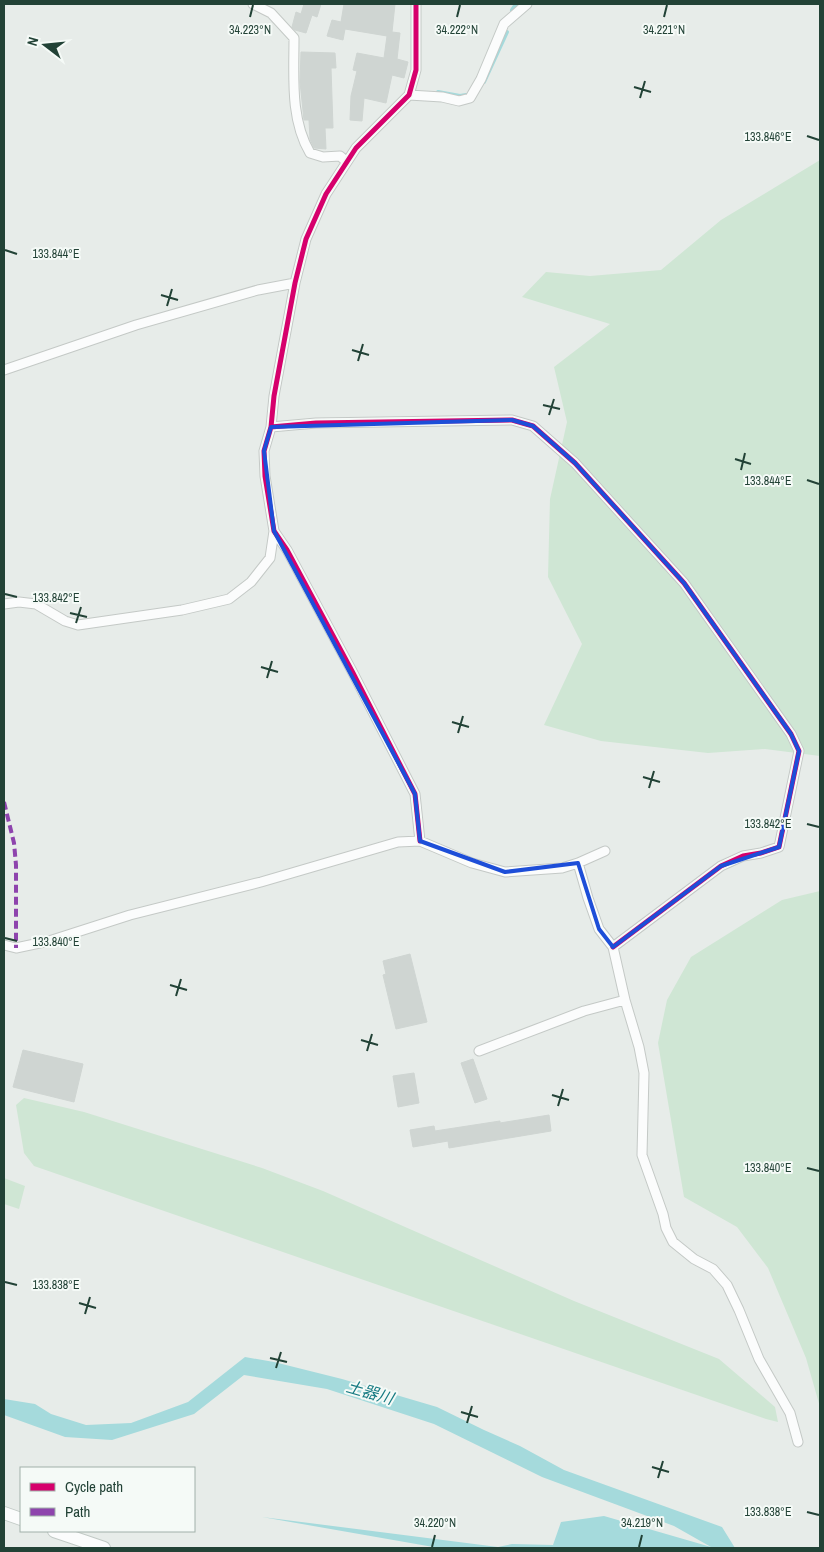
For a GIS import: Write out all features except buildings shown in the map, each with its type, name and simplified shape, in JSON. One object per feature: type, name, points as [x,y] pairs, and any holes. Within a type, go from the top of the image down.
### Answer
[{"type":"street","points":[[253,4],[271,13],[294,38],[292,82],[302,140],[310,153],[323,156],[340,156],[347,162]]},
{"type":"street","points":[[4,604],[19,602],[36,604],[65,621],[78,625],[182,610],[229,599],[251,582],[270,558],[274,531],[265,476],[264,451],[270,427],[295,283],[306,239],[326,194],[356,148],[410,90],[416,70],[416,4]]},
{"type":"street","points":[[410,90],[459,101],[470,98],[481,79],[504,24],[527,4]]},
{"type":"street","points":[[4,370],[136,326],[258,290],[295,283]]},
{"type":"street","points":[[270,427],[316,422],[512,420],[533,426],[575,463],[684,583],[791,734],[799,751],[779,847],[743,856],[721,866],[614,947]]},
{"type":"street","points":[[274,531],[292,558],[415,794],[420,841]]},
{"type":"street","points":[[4,945],[16,948],[49,941],[130,915],[261,882],[398,842],[420,841],[472,863],[505,872],[562,868],[605,851]]},
{"type":"street","points":[[578,863],[599,929],[614,947],[625,1000],[639,1047],[644,1073],[642,1155],[663,1214],[666,1228],[673,1242],[694,1259],[713,1269],[727,1285],[759,1359],[790,1413],[798,1442]]},
{"type":"street","points":[[480,1051],[584,1011],[625,1000]]},
{"type":"street","points":[[4,1513],[20,1519]]},
{"type":"street","points":[[57,1532],[104,1548]]},
{"type":"highlighted area","points":[[512,420],[533,426],[575,463],[684,583],[791,734],[799,751],[779,847],[721,866],[613,947],[599,929],[578,863],[505,872],[420,841],[415,794],[274,531],[264,451],[271,427]]},
{"type":"green space","points":[[820,160],[820,756],[765,749],[708,753],[601,741],[544,725],[582,644],[548,577],[550,499],[567,422],[554,367],[610,324],[522,297],[546,272],[590,276],[661,270],[721,220]]},
{"type":"green space","points":[[820,891],[820,1407],[806,1358],[768,1268],[737,1227],[684,1197],[658,1043],[667,1000],[691,957],[782,900]]},
{"type":"green space","points":[[24,1098],[84,1112],[262,1168],[323,1191],[574,1301],[719,1359],[775,1407],[778,1422],[34,1166],[24,1153],[16,1105]]},
{"type":"green space","points":[[4,1178],[25,1186],[19,1209],[4,1204]]},
{"type":"water","name":"土器川","points":[[245,1357],[274,1362],[342,1379],[437,1407],[520,1446],[564,1470],[722,1527],[735,1548],[439,1548],[262,1517],[498,1547],[512,1544],[553,1545],[561,1522],[604,1516],[711,1547],[674,1526],[542,1477],[434,1424],[327,1389],[244,1375],[194,1414],[112,1440],[65,1437],[4,1415],[4,1399],[35,1404],[51,1414],[86,1425],[131,1423],[188,1402]]},
{"type":"waterway","points":[[512,10],[516,4]]},
{"type":"waterway","points":[[484,82],[507,32]]},
{"type":"waterway","points":[[438,92],[460,96],[466,95]]},
{"type":"marked path","points":[[4,802],[14,843],[16,865],[16,948]]},
{"type":"cycle path","points":[[416,4],[416,70],[409,95],[356,148],[326,194],[306,239],[295,283],[274,396],[271,427],[264,451],[265,476],[274,531],[287,550],[353,673],[415,794],[420,841]]},
{"type":"cycle path","points":[[271,427],[316,423],[512,420],[533,426],[575,463],[684,583],[791,734],[799,751],[779,847],[743,856],[721,866],[613,947]]}]
